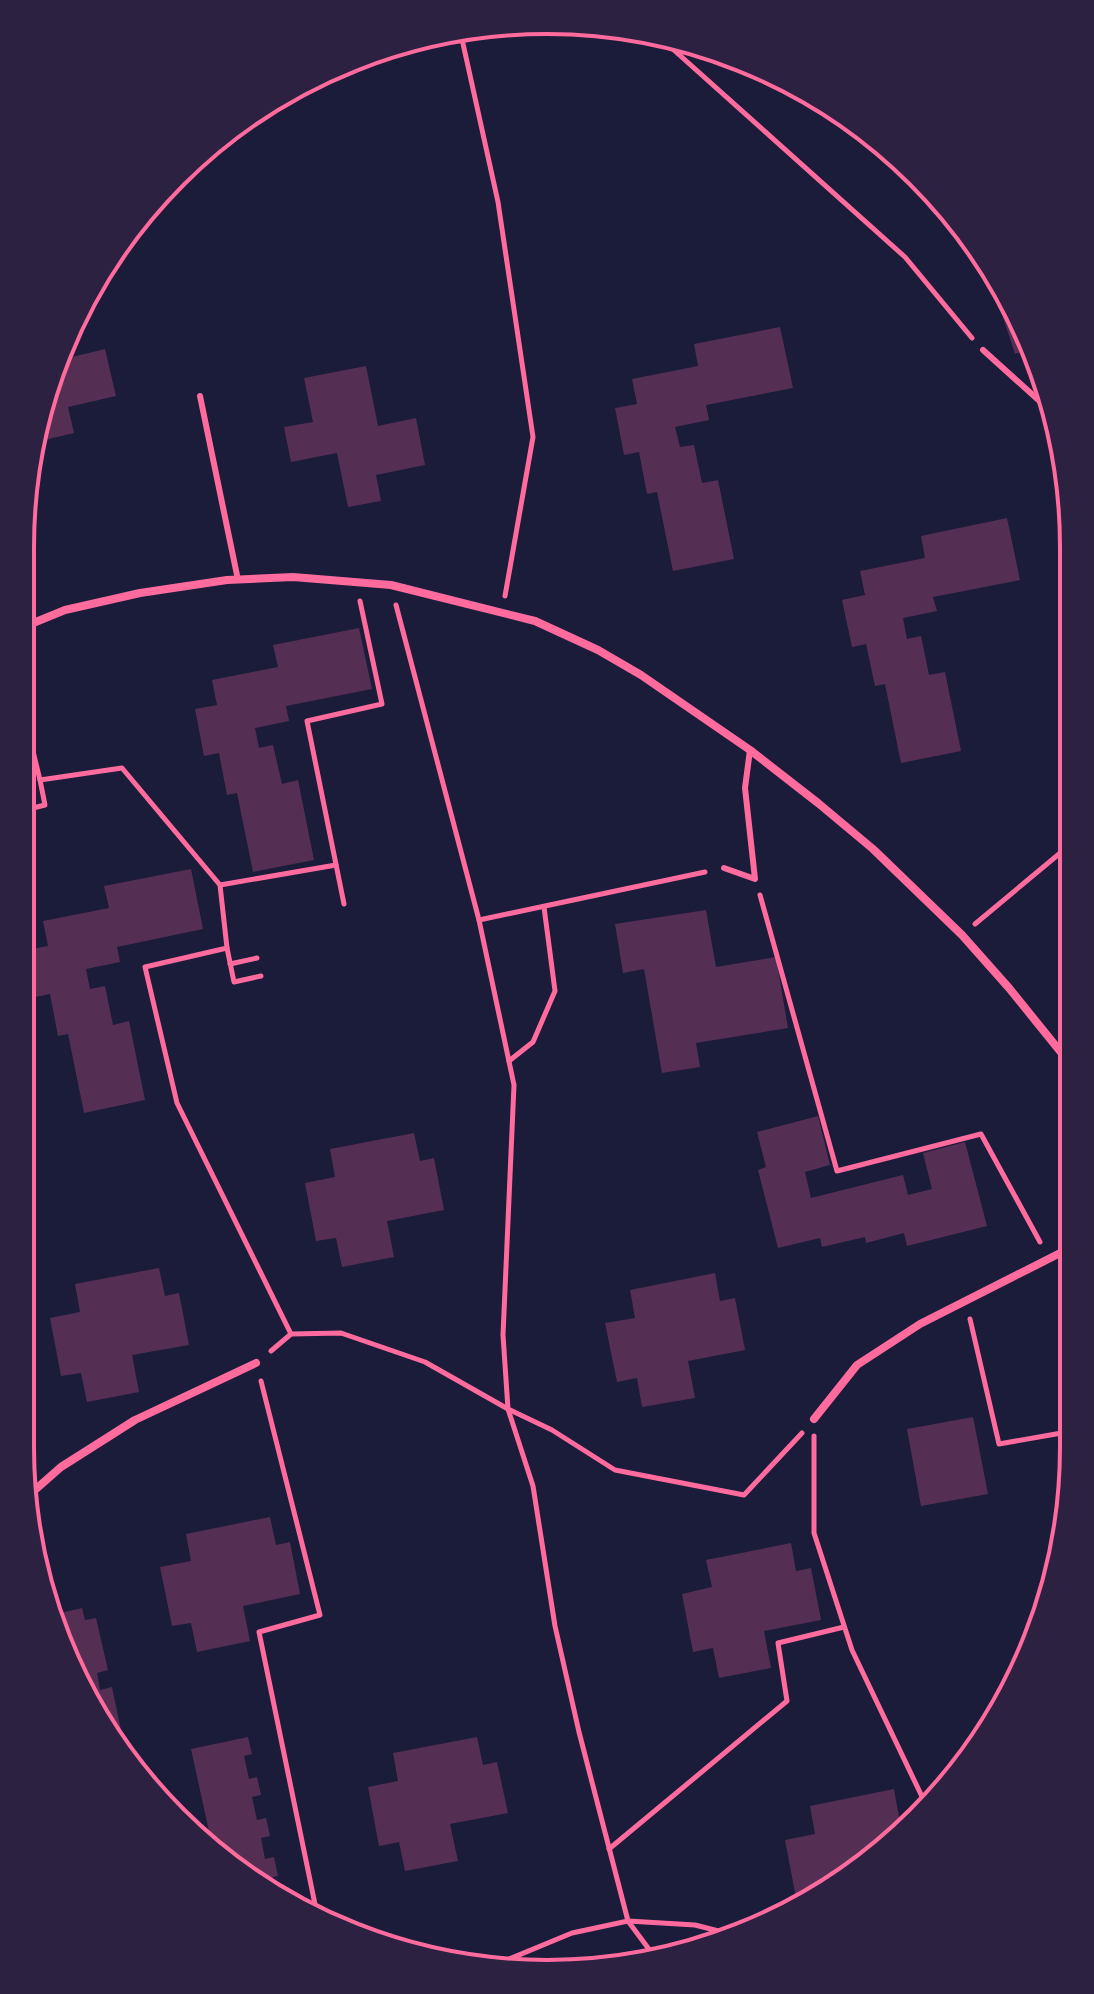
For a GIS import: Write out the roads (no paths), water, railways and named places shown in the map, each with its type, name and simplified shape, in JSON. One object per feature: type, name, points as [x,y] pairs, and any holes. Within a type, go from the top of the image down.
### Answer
[{"type":"street","points":[[34,623],[65,610],[140,593],[238,580],[293,577],[391,585],[535,621],[598,650],[641,675],[750,750],[873,849],[962,935],[1060,1051]]},
{"type":"street","points":[[814,1419],[857,1365],[920,1324],[1060,1253]]},
{"type":"street","points":[[36,1489],[61,1467],[135,1420],[256,1363]]},
{"type":"lane","points":[[983,350],[1039,400]]},
{"type":"lane","points":[[200,396],[238,580]]},
{"type":"lane","points":[[724,868],[755,879],[745,788],[750,750]]}]
